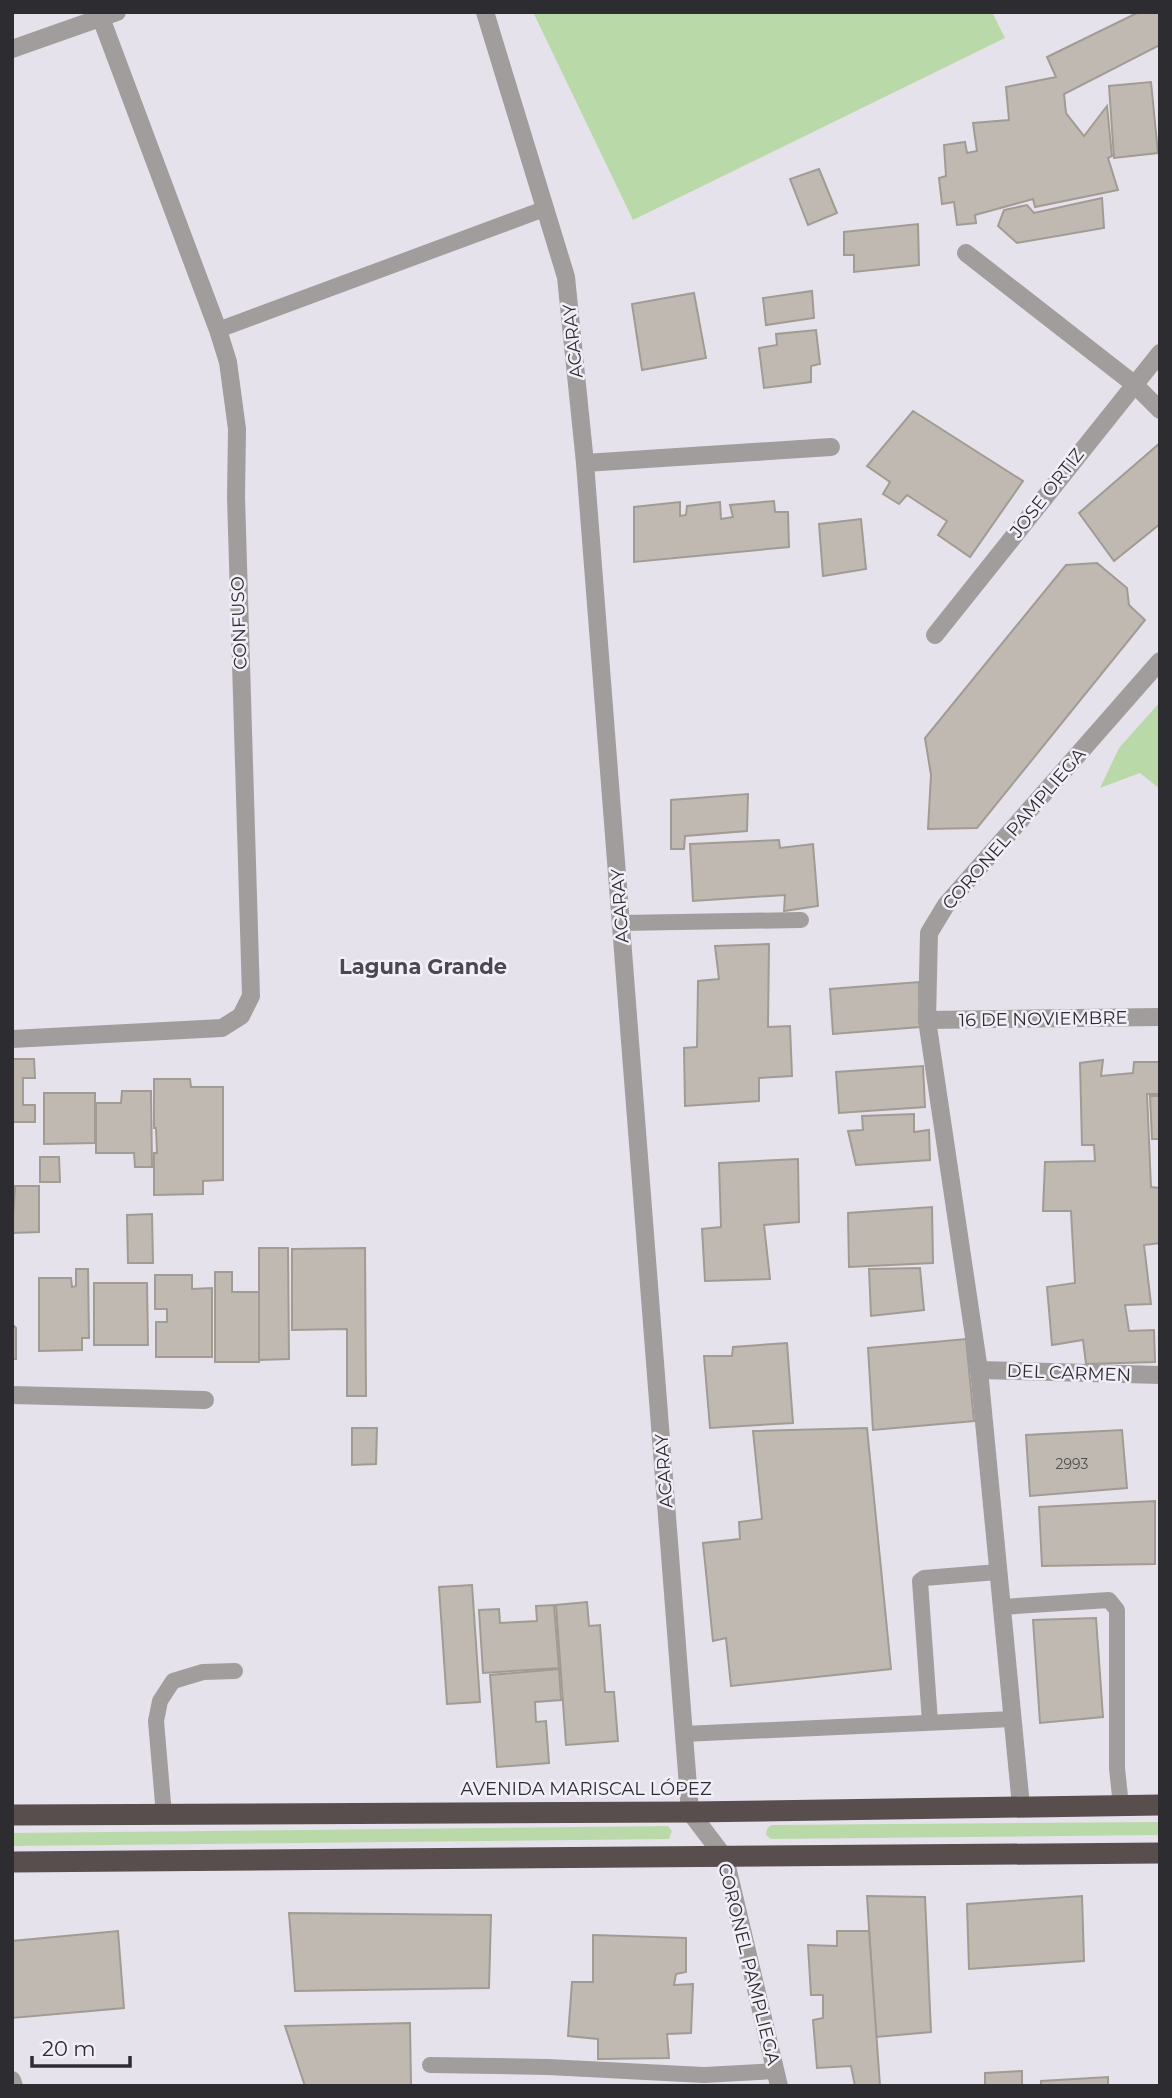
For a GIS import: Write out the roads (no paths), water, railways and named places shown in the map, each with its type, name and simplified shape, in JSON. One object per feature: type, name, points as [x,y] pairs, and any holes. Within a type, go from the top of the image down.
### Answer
[{"type":"highway","name":"AVENIDA MARISCAL LÓPEZ","points":[[12,1815],[690,1812],[1160,1805]]},
{"type":"highway","points":[[12,1862],[1160,1853]]},
{"type":"street","name":"ACARAY","points":[[485,12],[566,277],[585,463],[690,1812]]},
{"type":"street","points":[[12,49],[109,15]]},
{"type":"street","name":"CONFUSO","points":[[12,1039],[222,1028],[242,1016],[251,996],[236,497],[237,429],[228,362],[109,15]]},
{"type":"street","points":[[966,253],[1134,384],[1160,410]]},
{"type":"street","name":"JOSE ORTIZ","points":[[935,635],[1160,353]]},
{"type":"street","points":[[585,463],[831,447]]},
{"type":"street","name":"CORONEL PAMPLIEGA","points":[[1021,1807],[979,1370],[927,1020],[929,933],[946,905],[1160,661]]},
{"type":"street","name":"16 DE NOVIEMBRE","points":[[927,1020],[1160,1017]]},
{"type":"street","name":"DEL CARMEN","points":[[979,1370],[1160,1375]]},
{"type":"street","points":[[12,1395],[205,1400]]},
{"type":"street","name":"CORONEL PAMPLIEGA","points":[[690,1812],[725,1858],[777,2078]]},
{"type":"street","points":[[12,2080],[14,2086]]},
{"type":"lane","points":[[218,330],[544,209]]},
{"type":"lane","points":[[621,923],[801,920]]},
{"type":"lane","points":[[930,1722],[920,1581],[924,1578],[998,1572]]},
{"type":"lane","points":[[1001,1606],[1109,1600],[1116,1610],[1117,1768],[1121,1805]]},
{"type":"lane","points":[[164,1815],[156,1734],[160,1701],[173,1681],[203,1672],[235,1671]]},
{"type":"lane","points":[[684,1734],[1012,1719]]},
{"type":"lane","points":[[430,2065],[548,2067],[777,2078]]},
{"type":"district","name":"Laguna Grande","points":[[423,967]]}]
